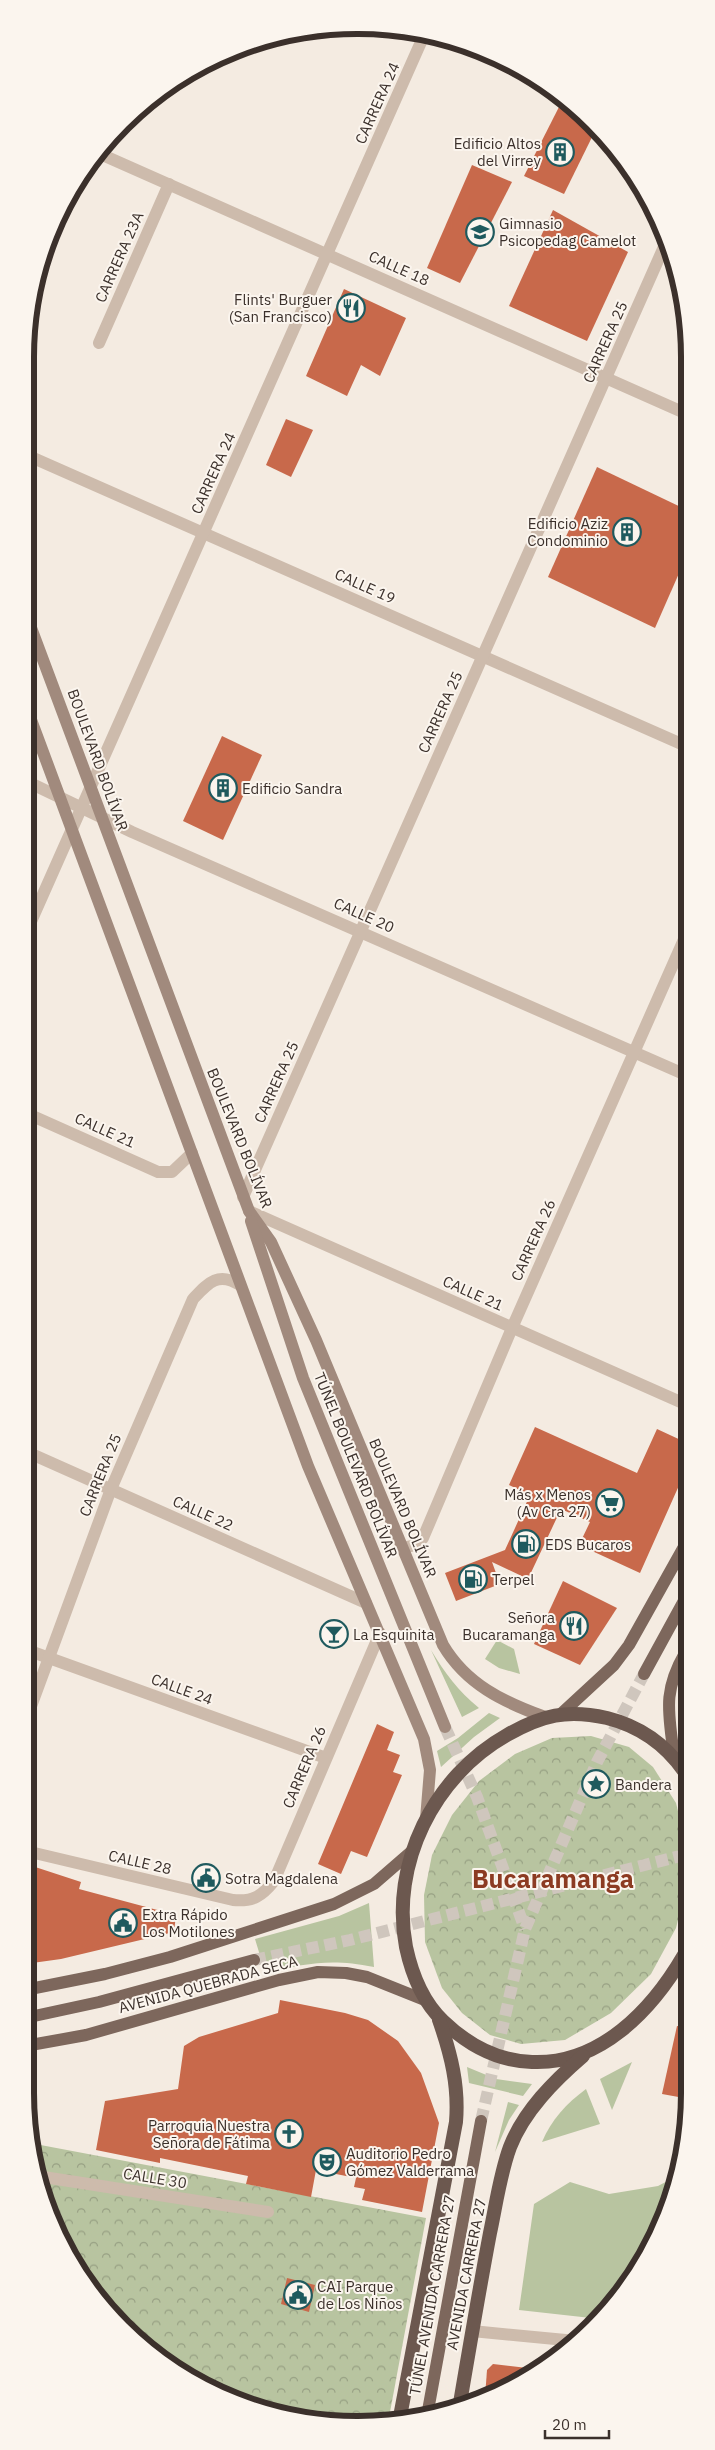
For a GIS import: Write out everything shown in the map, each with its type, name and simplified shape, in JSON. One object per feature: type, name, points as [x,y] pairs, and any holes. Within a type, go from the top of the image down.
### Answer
[{"type":"highway","points":[[681,1766],[658,1741],[618,1721],[590,1714],[562,1713],[545,1717],[524,1726],[473,1757],[444,1789],[426,1819],[412,1851],[402,1913],[409,1961],[426,2001],[438,2016],[461,2038],[487,2053],[516,2062],[544,2063],[585,2054],[620,2033],[649,2004],[681,1960]]},
{"type":"highway","points":[[401,2413],[456,2122],[458,2101],[455,2071],[438,2016]]},
{"type":"highway","name":"AVENIDA CARRERA 27","points":[[461,2399],[500,2185],[510,2147],[521,2126],[541,2097],[562,2074],[585,2054]]},
{"type":"main road","name":"BOULEVARD BOLÍVAR","points":[[34,635],[243,1197],[249,1211],[271,1242],[306,1318],[443,1645],[459,1669],[480,1688],[517,1707],[545,1717]]},
{"type":"main road","points":[[34,727],[62,798],[308,1466],[380,1633],[427,1750],[429,1794],[426,1819]]},
{"type":"main road","name":"TÚNEL BOULEVARD BOLÍVAR","points":[[249,1211],[303,1378],[445,1726]]},
{"type":"main road","points":[[562,1713],[614,1665],[629,1644],[681,1552]]},
{"type":"main road","points":[[644,1674],[681,1606]]},
{"type":"main road","points":[[674,1757],[668,1697],[671,1683],[681,1662]]},
{"type":"main road","points":[[34,1988],[105,1974],[170,1957],[334,1904],[374,1884],[412,1851]]},
{"type":"main road","points":[[34,2016],[99,2002],[254,1960]]},
{"type":"main road","name":"AVENIDA QUEBRADA SECA","points":[[34,2044],[86,2035],[250,1988],[318,1972],[346,1973],[367,1978],[426,2001]]},
{"type":"main road","name":"TÚNEL AVENIDA CARRERA 27","points":[[428,2408],[481,2121]]},
{"type":"street","name":"CARRERA 24","points":[[34,915],[423,40]]},
{"type":"street","name":"CALLE 18","points":[[104,156],[681,411]]},
{"type":"street","name":"CARRERA 23A","points":[[99,344],[169,184]]},
{"type":"street","name":"CARRERA 25","points":[[243,1197],[663,250]]},
{"type":"street","name":"CALLE 19","points":[[34,457],[681,744]]},
{"type":"street","name":"CALLE 20","points":[[34,785],[103,818],[681,1073]]},
{"type":"street","name":"CARRERA 26","points":[[402,1548],[416,1545],[423,1538],[512,1328],[681,946]]},
{"type":"street","name":"CALLE 21","points":[[34,1117],[158,1172],[172,1172],[192,1152]]},
{"type":"street","name":"CALLE 21","points":[[249,1211],[681,1402]]},
{"type":"street","name":"CARRERA 25","points":[[34,1698],[111,1489],[193,1299],[207,1284],[222,1278],[230,1279],[240,1285]]},
{"type":"street","name":"CALLE 22","points":[[34,1455],[366,1602]]},
{"type":"street","name":"CARRERA 26","points":[[246,1902],[258,1897],[274,1880],[380,1633]]},
{"type":"street","name":"CALLE 24","points":[[34,1653],[326,1758]]},
{"type":"street","name":"CALLE 28","points":[[34,1853],[246,1902]]},
{"type":"street","name":"CALLE 30","points":[[45,2177],[268,2212]]},
{"type":"street","points":[[472,2331],[566,2340]]},
{"type":"green space","points":[[497,1640],[514,1649],[520,1674],[499,1668],[485,1659]]},
{"type":"green space","points":[[431,1650],[452,1681],[479,1708],[462,1717]]},
{"type":"green space","points":[[489,1713],[500,1718],[474,1737],[441,1767],[437,1751],[458,1738]]},
{"type":"green space","points":[[591,1736],[629,1747],[653,1767],[676,1803],[681,1824],[681,1908],[676,1928],[651,1974],[611,2013],[565,2040],[521,2044],[490,2035],[462,2013],[442,1988],[425,1942],[424,1895],[432,1855],[452,1815],[479,1781],[515,1754],[552,1738]]},
{"type":"green space","points":[[369,1903],[374,1967],[358,1964],[319,1963],[265,1972],[255,1939],[339,1916]]},
{"type":"green space","points":[[632,2062],[612,2110],[600,2079]]},
{"type":"green space","points":[[467,2067],[496,2079],[532,2084],[523,2096],[469,2083]]},
{"type":"green space","points":[[586,2089],[600,2124],[542,2142],[550,2126],[560,2113]]},
{"type":"green space","points":[[508,2102],[519,2105],[509,2120],[495,2152]]},
{"type":"green space","points":[[38,2145],[426,2218],[390,2414],[336,2416],[294,2410],[234,2392],[196,2373],[144,2336],[114,2306],[88,2272],[67,2236],[51,2197]]},
{"type":"green space","points":[[669,2180],[648,2236],[627,2272],[601,2306],[589,2318],[519,2310],[534,2204],[570,2182],[609,2194],[658,2186]]},
{"type":"building","name":"Edificio Altos del Virrey","points":[[560,105],[593,136],[564,194],[524,176]]},
{"type":"building","points":[[472,165],[512,182],[460,283],[427,268]]},
{"type":"building","points":[[553,210],[628,252],[587,341],[509,306]]},
{"type":"building","points":[[344,289],[406,318],[380,376],[361,365],[347,396],[306,376]]},
{"type":"building","points":[[286,419],[313,430],[291,477],[266,465]]},
{"type":"building","name":"Edificio Aziz Condominio","points":[[597,467],[681,507],[681,569],[655,628],[548,577]]},
{"type":"building","name":"Edificio Sandra","points":[[222,736],[262,755],[223,840],[183,821]]},
{"type":"building","name":"Más x Menos (Av Cra 27)","points":[[535,1427],[637,1473],[657,1429],[681,1440],[681,1481],[640,1573],[579,1545],[590,1522],[561,1509],[528,1579],[492,1562],[500,1584],[456,1601],[445,1573],[505,1550],[530,1495],[509,1485]]},
{"type":"building","name":"Señora Bucaramanga","points":[[563,1581],[617,1608],[580,1665],[534,1644]]},
{"type":"building","points":[[377,1724],[394,1732],[387,1750],[400,1755],[393,1772],[402,1775],[367,1857],[351,1851],[341,1874],[318,1864]]},
{"type":"building","points":[[34,1867],[81,1882],[79,1889],[176,1915],[174,1932],[61,1959],[34,1963]]},
{"type":"building","points":[[280,2000],[345,2013],[368,2020],[398,2041],[421,2073],[439,2123],[422,2212],[362,2200],[365,2189],[354,2187],[356,2178],[316,2170],[311,2197],[246,2184],[248,2176],[160,2158],[160,2163],[96,2150],[105,2101],[178,2089],[184,2046],[199,2037],[278,2013]]},
{"type":"building","points":[[677,2026],[681,2027],[681,2097],[662,2094]]},
{"type":"building","name":"CAI Parque de Los Niños","points":[[287,2278],[315,2285],[309,2312],[281,2304]]},
{"type":"building","points":[[493,2364],[527,2368],[486,2390],[487,2370]]},
{"type":"tunnel","points":[[481,2121],[525,1929],[597,1762],[644,1674]]},
{"type":"tunnel","points":[[445,1727],[477,1797],[525,1929]]},
{"type":"tunnel","points":[[254,1960],[350,1940],[681,1856]]},
{"type":"place","name":"Edificio Altos del Virrey","points":[[560,152]]},
{"type":"place","name":"Gimnasio Psicopedag Camelot","points":[[480,232]]},
{"type":"place","name":"Flints' Burguer (San Francisco)","points":[[351,308]]},
{"type":"place","name":"Edificio Aziz Condominio","points":[[627,532]]},
{"type":"place","name":"Edificio Sandra","points":[[223,788]]},
{"type":"place","name":"Más x Menos (Av Cra 27)","points":[[610,1503]]},
{"type":"place","name":"EDS Bucaros","points":[[526,1544]]},
{"type":"place","name":"Terpel","points":[[473,1579]]},
{"type":"place","name":"Señora Bucaramanga","points":[[574,1626]]},
{"type":"place","name":"La Esquinita","points":[[334,1634]]},
{"type":"place","name":"Bandera","points":[[596,1784]]},
{"type":"place","name":"Sotra Magdalena","points":[[206,1878]]},
{"type":"place","name":"Extra Rápido Los Motilones","points":[[123,1923]]},
{"type":"place","name":"Parroquia Nuestra Señora de Fátima","points":[[289,2134]]},
{"type":"place","name":"Auditorio Pedro Gómez Valderrama","points":[[327,2162]]},
{"type":"place","name":"CAI Parque de Los Niños","points":[[298,2295]]},
{"type":"district","name":"Bucaramanga","points":[[553,1878]]}]
